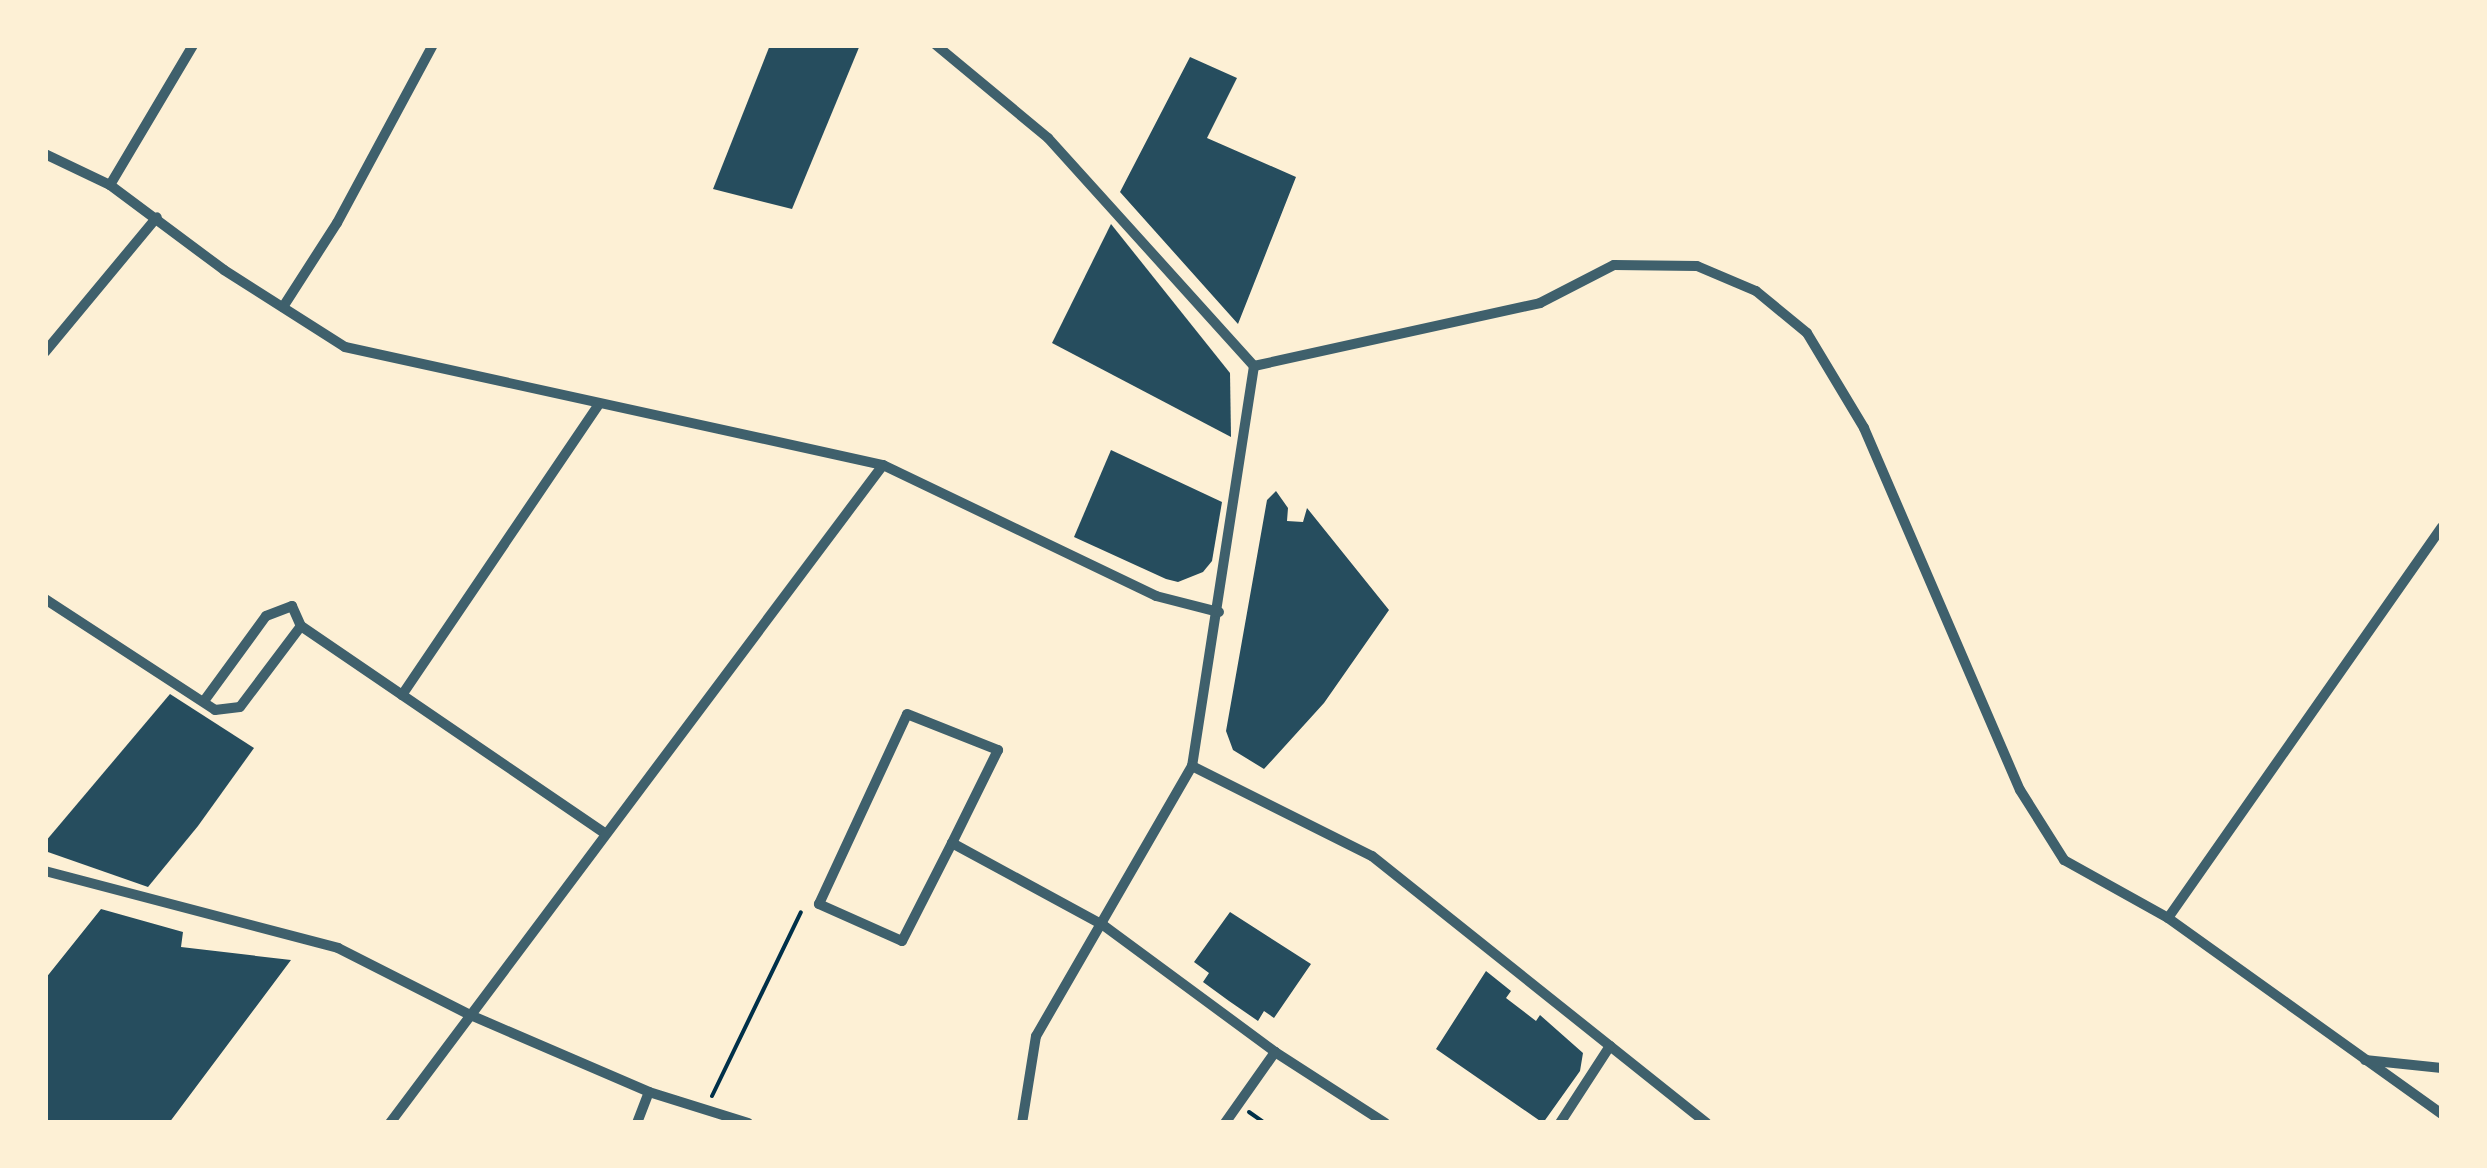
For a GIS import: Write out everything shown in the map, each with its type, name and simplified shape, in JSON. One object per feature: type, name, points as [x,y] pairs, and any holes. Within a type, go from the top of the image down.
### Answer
[{"type":"street","points":[[110,185],[193,45]]},
{"type":"street","points":[[283,308],[338,223],[433,45]]},
{"type":"street","points":[[936,45],[1048,138],[1254,366]]},
{"type":"street","points":[[45,154],[110,185],[283,308],[345,346],[883,465],[1156,596],[1219,612]]},
{"type":"street","points":[[45,352],[158,217]]},
{"type":"street","points":[[1254,366],[1540,304],[1614,265],[1698,266],[1756,291],[1808,333],[1864,428],[2020,790],[2064,860],[2168,918],[2442,1114]]},
{"type":"street","points":[[1022,1123],[1036,1036],[1192,766],[1219,612],[1254,366]]},
{"type":"street","points":[[402,694],[598,405]]},
{"type":"street","points":[[390,1123],[603,832],[883,465]]},
{"type":"street","points":[[2168,918],[2442,526]]},
{"type":"street","points":[[45,598],[215,710],[240,707],[300,626]]},
{"type":"street","points":[[204,701],[266,616],[292,606],[300,626],[603,832]]},
{"type":"street","points":[[908,714],[998,750],[952,843],[902,941],[819,904],[908,714]]},
{"type":"street","points":[[1192,766],[1372,856],[1706,1123]]},
{"type":"street","points":[[952,843],[1103,925],[1275,1052],[1385,1123]]},
{"type":"street","points":[[45,871],[338,948],[468,1014],[649,1092],[748,1123]]},
{"type":"street","points":[[1560,1123],[1610,1046]]},
{"type":"street","points":[[1225,1123],[1275,1052]]},
{"type":"street","points":[[2364,1060],[2442,1068]]},
{"type":"street","points":[[636,1123],[649,1092]]},
{"type":"path","points":[[706,1110],[801,912]]},
{"type":"building","points":[[770,45],[860,45],[792,209],[713,189]]},
{"type":"building","points":[[1190,57],[1237,78],[1207,138],[1296,177],[1238,324],[1120,192]]},
{"type":"building","points":[[1111,224],[1230,373],[1231,437],[1052,343]]},
{"type":"building","points":[[1111,450],[1222,502],[1212,561],[1203,572],[1178,582],[1166,579],[1074,537]]},
{"type":"building","points":[[1276,491],[1288,508],[1287,521],[1303,522],[1307,508],[1389,610],[1324,703],[1264,769],[1233,750],[1226,731],[1267,500]]},
{"type":"building","points":[[170,694],[254,748],[198,826],[148,887],[45,851],[45,842]]},
{"type":"building","points":[[101,909],[183,932],[181,947],[291,960],[169,1123],[45,1123],[45,979]]},
{"type":"building","points":[[1230,912],[1311,964],[1274,1018],[1264,1011],[1258,1021],[1229,1001],[1203,982],[1209,973],[1194,962]]},
{"type":"building","points":[[1486,971],[1511,991],[1506,998],[1536,1021],[1540,1015],[1583,1053],[1580,1071],[1543,1123],[1436,1049]]}]
